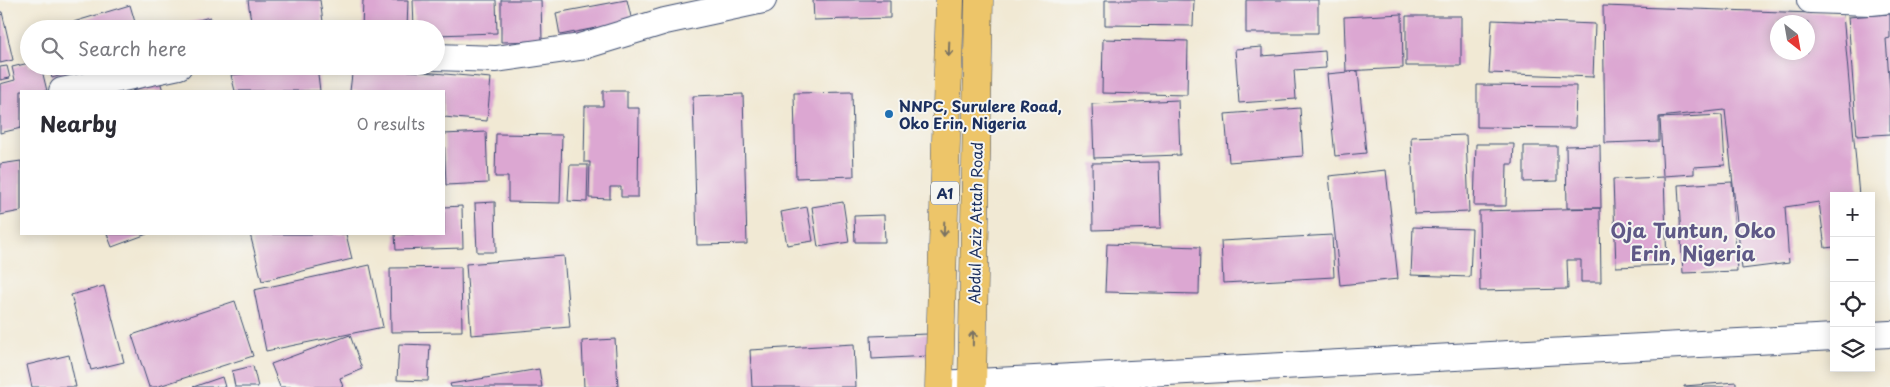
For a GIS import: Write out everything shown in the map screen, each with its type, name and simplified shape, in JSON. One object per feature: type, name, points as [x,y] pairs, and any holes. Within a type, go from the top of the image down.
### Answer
[{"type":"highway","name":"Abdul Aziz Attah Road","points":[[939,385],[950,0]]},
{"type":"highway","name":"Abdul Aziz Attah Road","points":[[972,384],[979,0]]},
{"type":"street","points":[[445,57],[496,59],[580,47],[665,21],[763,0]]},
{"type":"street","points":[[1810,0],[1872,2],[1890,0]]},
{"type":"street","points":[[67,90],[137,75]]},
{"type":"street","points":[[1875,335],[1890,334]]},
{"type":"street","points":[[939,385],[1830,337]]},
{"type":"building","points":[[248,0],[320,0],[323,20],[251,20]]},
{"type":"building","points":[[363,0],[408,0],[407,20],[362,20]]},
{"type":"building","points":[[413,0],[496,0],[497,33],[445,35],[445,20],[414,20]]},
{"type":"building","points":[[501,0],[541,0],[542,41],[501,42]]},
{"type":"building","points":[[627,0],[632,21],[560,35],[556,13]]},
{"type":"building","points":[[813,0],[890,0],[890,18],[814,20]]},
{"type":"building","points":[[1105,0],[1194,0],[1193,26],[1105,25]]},
{"type":"building","points":[[1246,0],[1318,0],[1318,33],[1246,33]]},
{"type":"building","points":[[130,5],[134,20],[80,20]]},
{"type":"building","points":[[1603,6],[1843,14],[1859,192],[1830,192],[1830,247],[1825,248],[1819,202],[1785,207],[1789,263],[1742,269],[1725,110],[1659,117],[1659,141],[1605,143]]},
{"type":"building","points":[[0,12],[2,12],[13,60],[0,63]]},
{"type":"building","points":[[1402,14],[1403,68],[1346,71],[1344,17]]},
{"type":"building","points":[[1890,14],[1890,38],[1886,39],[1890,91],[1890,134],[1857,136],[1848,17]]},
{"type":"building","points":[[1406,16],[1461,16],[1461,66],[1406,66]]},
{"type":"building","points":[[210,17],[211,20],[199,20]]},
{"type":"building","points":[[1492,20],[1595,24],[1593,77],[1489,73]]},
{"type":"building","points":[[1103,39],[1188,41],[1187,95],[1102,93]]},
{"type":"building","points":[[1262,47],[1262,56],[1325,51],[1326,68],[1294,70],[1296,99],[1239,103],[1235,49]]},
{"type":"building","points":[[20,65],[20,75],[43,75],[47,90],[20,90],[20,128],[0,133],[0,84],[15,80],[12,67]]},
{"type":"building","points":[[7,66],[10,78],[0,80],[0,67]]},
{"type":"building","points":[[1358,71],[1366,153],[1335,156],[1327,74]]},
{"type":"building","points":[[445,74],[491,78],[487,121],[445,117],[445,90],[350,90],[352,75]]},
{"type":"building","points":[[51,75],[62,75],[52,78]]},
{"type":"building","points":[[231,75],[318,75],[320,90],[235,90]]},
{"type":"building","points":[[160,81],[163,90],[135,90]]},
{"type":"building","points":[[1477,85],[1576,86],[1575,128],[1477,127]]},
{"type":"building","points":[[603,91],[627,91],[627,108],[639,108],[638,197],[621,197],[621,187],[610,187],[610,199],[589,198],[590,162],[584,162],[585,106],[603,106]]},
{"type":"building","points":[[852,92],[854,176],[796,178],[794,93]]},
{"type":"building","points":[[743,94],[747,244],[697,245],[693,96]]},
{"type":"building","points":[[1178,100],[1180,155],[1094,158],[1092,104]]},
{"type":"building","points":[[1300,108],[1303,156],[1229,162],[1225,114]]},
{"type":"building","points":[[1722,115],[1725,165],[1694,167],[1694,174],[1663,176],[1660,118]]},
{"type":"building","points":[[486,132],[488,183],[446,185],[445,134]]},
{"type":"building","points":[[496,134],[562,135],[560,203],[508,202],[508,177],[495,177]]},
{"type":"building","points":[[1466,135],[1469,212],[1414,214],[1411,137]]},
{"type":"building","points":[[1476,144],[1514,144],[1513,164],[1507,164],[1506,206],[1474,206]]},
{"type":"building","points":[[1600,145],[1601,208],[1567,208],[1566,146]]},
{"type":"building","points":[[1524,146],[1557,146],[1557,181],[1524,182]]},
{"type":"building","points":[[20,161],[20,211],[0,215],[0,164]]},
{"type":"building","points":[[1159,162],[1161,228],[1093,230],[1092,163]]},
{"type":"building","points":[[570,165],[588,165],[587,202],[568,201]]},
{"type":"building","points":[[1386,170],[1398,279],[1340,285],[1329,176]]},
{"type":"building","points":[[1664,177],[1667,265],[1616,267],[1613,179]]},
{"type":"building","points":[[1732,182],[1737,271],[1683,273],[1678,185]]},
{"type":"building","points":[[495,202],[496,252],[477,252],[475,203]]},
{"type":"building","points":[[843,202],[849,242],[818,247],[812,207]]},
{"type":"building","points":[[462,206],[463,248],[396,250],[395,235],[445,235],[445,207]]},
{"type":"building","points":[[807,207],[813,241],[787,245],[781,212]]},
{"type":"building","points":[[1600,208],[1601,282],[1581,282],[1581,260],[1567,260],[1568,289],[1480,291],[1479,211]]},
{"type":"building","points":[[884,215],[885,242],[855,242],[854,216]]},
{"type":"building","points":[[1413,227],[1472,229],[1470,277],[1411,275]]},
{"type":"building","points":[[107,235],[144,235],[112,247]]},
{"type":"building","points":[[250,235],[346,235],[352,259],[262,281]]},
{"type":"building","points":[[1332,235],[1334,277],[1223,283],[1221,241]]},
{"type":"building","points":[[1107,244],[1200,247],[1199,294],[1105,292]]},
{"type":"building","points":[[564,256],[570,327],[471,335],[466,264]]},
{"type":"building","points":[[370,265],[383,327],[266,351],[254,290]]},
{"type":"building","points":[[461,267],[462,331],[391,332],[390,268]]},
{"type":"building","points":[[104,286],[124,362],[91,370],[71,295]]},
{"type":"building","points":[[235,301],[253,356],[156,387],[149,387],[132,335]]},
{"type":"building","points":[[928,334],[929,356],[872,359],[871,336]]},
{"type":"building","points":[[350,335],[362,369],[340,378],[343,387],[280,387],[271,364]]},
{"type":"building","points":[[615,339],[618,387],[584,387],[582,341]]},
{"type":"building","points":[[399,344],[430,345],[428,381],[397,380]]},
{"type":"building","points":[[854,344],[856,387],[752,387],[750,350]]},
{"type":"building","points":[[69,355],[76,387],[32,387],[27,365]]},
{"type":"building","points":[[253,366],[258,387],[235,387],[232,371]]},
{"type":"building","points":[[539,369],[542,387],[451,387],[450,384]]},
{"type":"building","points":[[222,377],[225,387],[193,387]]},
{"type":"building","points":[[1736,382],[1736,387],[1684,387],[1684,386]]},
{"type":"place","name":"NNPC, Surulere Road, Oko Erin, Nigeria","points":[[889,114]]},
{"type":"district","name":"Oja Tuntun, Oko Erin, Nigeria","points":[[1693,242]]}]
